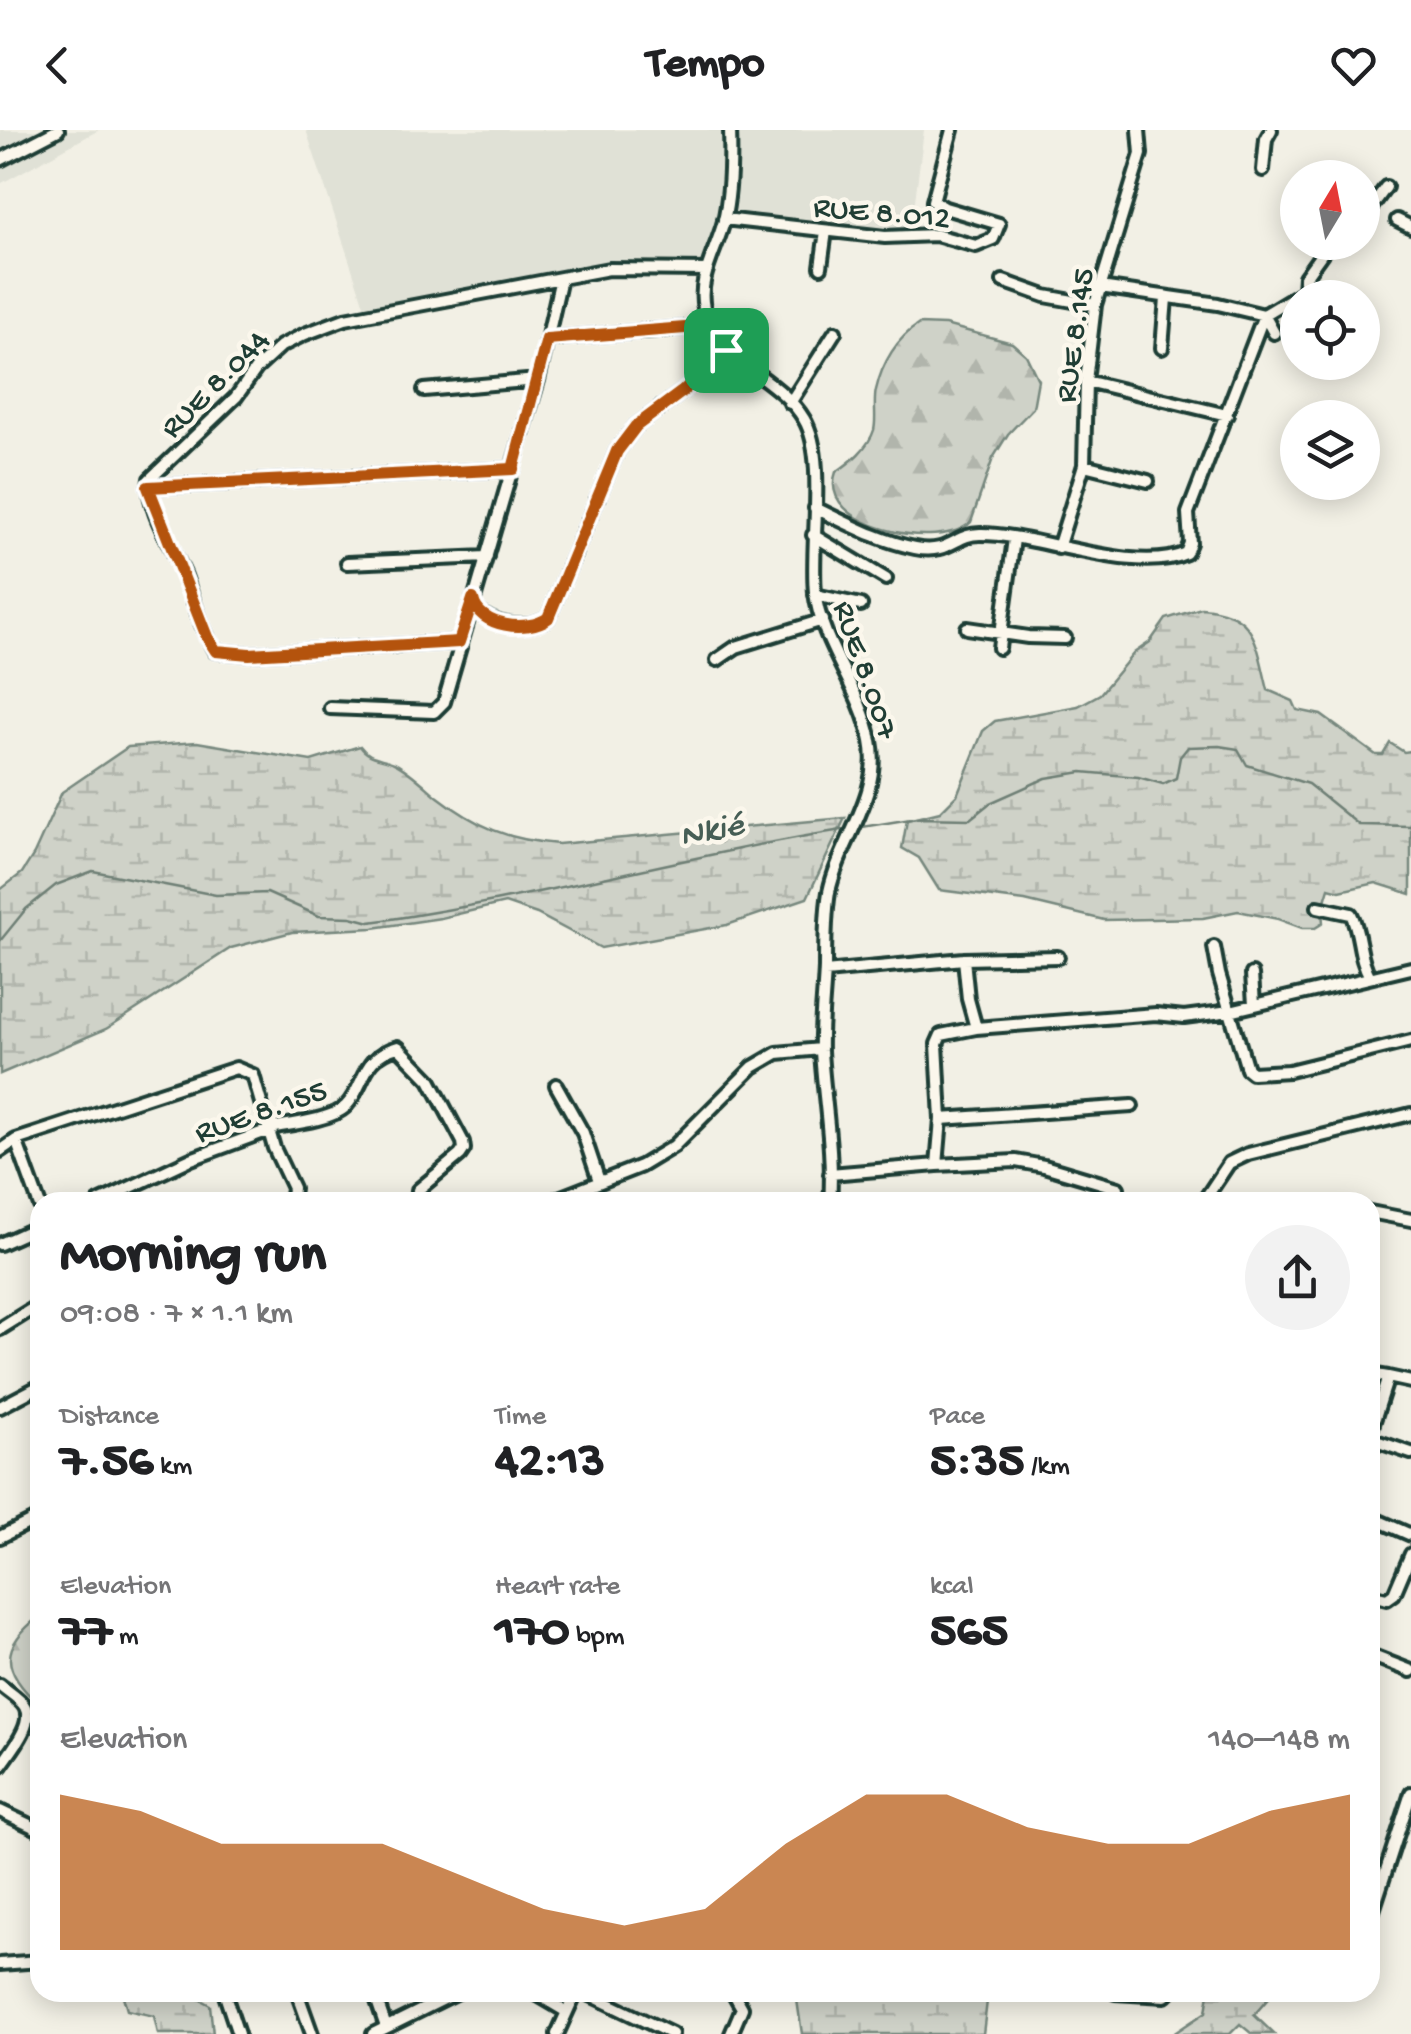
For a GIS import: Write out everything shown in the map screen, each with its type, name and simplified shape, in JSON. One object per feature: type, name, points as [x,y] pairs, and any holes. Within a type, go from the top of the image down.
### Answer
[{"type":"street","points":[[0,160],[58,130]]},
{"type":"street","name":"RUE 8.007","points":[[730,130],[724,219],[702,295],[710,326],[726,350],[790,402],[804,419],[813,441],[815,595],[871,739],[873,769],[829,893],[821,1049],[830,1192]]},
{"type":"street","name":"RUE 8.012","points":[[724,219],[885,237],[936,234],[976,246],[993,239],[999,224],[933,201],[952,130]]},
{"type":"street","name":"RUE 8.145","points":[[1058,548],[1084,465],[1086,381],[1096,305],[1138,168],[1139,130]]},
{"type":"street","points":[[1263,170],[1266,139],[1272,130]]},
{"type":"street","points":[[1380,195],[1386,187]]},
{"type":"street","points":[[1397,220],[1411,227]]},
{"type":"street","points":[[821,267],[826,231]]},
{"type":"street","points":[[814,508],[885,540],[918,549],[937,550],[980,534],[1134,558],[1186,553],[1190,543],[1188,514],[1264,315],[1304,291],[1305,277],[1317,260]]},
{"type":"street","name":"RUE 8.044","points":[[148,487],[150,479],[236,397],[256,369],[281,346],[345,319],[609,269],[707,270]]},
{"type":"street","points":[[330,708],[434,712],[444,702],[538,380],[561,278]]},
{"type":"street","points":[[1002,281],[1045,296],[1096,305]]},
{"type":"street","points":[[1100,287],[1218,304],[1264,315],[1274,333]]},
{"type":"street","points":[[1162,348],[1166,298]]},
{"type":"street","points":[[547,339],[710,326]]},
{"type":"street","points":[[790,402],[835,332]]},
{"type":"street","points":[[473,599],[482,615],[497,622],[541,623],[548,618],[617,451],[636,426],[683,391],[726,350]]},
{"type":"street","points":[[424,390],[538,380]]},
{"type":"street","points":[[1086,381],[1227,415]]},
{"type":"street","points":[[1084,465],[1148,481]]},
{"type":"street","points":[[459,642],[249,654],[216,651],[148,487],[513,469]]},
{"type":"street","points":[[813,535],[886,579]]},
{"type":"street","points":[[998,648],[1014,539]]},
{"type":"street","points":[[346,563],[487,557]]},
{"type":"street","points":[[815,595],[861,606]]},
{"type":"street","points":[[718,660],[752,641],[823,620]]},
{"type":"street","points":[[967,628],[1065,638]]},
{"type":"street","points":[[1318,907],[1351,914],[1360,958],[1370,978]]},
{"type":"street","points":[[1214,947],[1247,1069],[1258,1075],[1290,1071],[1411,1041]]},
{"type":"street","points":[[824,972],[964,959],[1058,956]]},
{"type":"street","points":[[964,959],[976,1028]]},
{"type":"street","points":[[938,1165],[942,1119],[937,1044],[941,1035],[976,1028],[1230,1010],[1411,968]]},
{"type":"street","points":[[1252,974],[1254,1004]]},
{"type":"street","name":"RUE 8.155","points":[[120,1192],[191,1159],[261,1133],[270,1134],[276,1127],[332,1116],[347,1106],[362,1072],[398,1047],[430,1080],[464,1149],[418,1192]]},
{"type":"street","points":[[573,1192],[641,1166],[674,1146],[753,1067],[777,1054],[821,1049]]},
{"type":"street","points":[[0,1151],[16,1140],[236,1068],[253,1075],[291,1192]]},
{"type":"street","points":[[556,1085],[583,1133],[599,1181]]},
{"type":"street","points":[[942,1119],[1132,1106]]},
{"type":"street","points":[[1209,1192],[1229,1163],[1248,1154],[1411,1114]]},
{"type":"street","points":[[16,1140],[35,1192]]},
{"type":"street","points":[[830,1174],[1016,1161],[1118,1188]]},
{"type":"street","points":[[1380,1214],[1411,1220]]},
{"type":"street","points":[[0,1244],[30,1230]]},
{"type":"street","points":[[0,1329],[30,1310]]},
{"type":"street","points":[[1380,1376],[1411,1382]]},
{"type":"street","points":[[1380,1404],[1388,1378]]},
{"type":"street","points":[[0,1407],[30,1391]]},
{"type":"street","points":[[1380,1440],[1411,1453]]},
{"type":"street","points":[[1380,1521],[1411,1535]]},
{"type":"street","points":[[0,1537],[30,1522]]},
{"type":"street","points":[[1380,1597],[1387,1599],[1394,1594],[1411,1554]]},
{"type":"street","points":[[1380,1659],[1411,1671]]},
{"type":"street","points":[[0,1685],[25,1706],[27,1718],[22,1734],[0,1767]]},
{"type":"street","points":[[1380,1894],[1405,1829],[1411,1793]]},
{"type":"street","points":[[0,1811],[30,1825]]},
{"type":"street","points":[[0,1964],[30,1962]]},
{"type":"street","points":[[227,2002],[238,2034]]},
{"type":"street","points":[[301,2002],[312,2034]]},
{"type":"street","points":[[377,2002],[386,2027]]},
{"type":"street","points":[[373,2034],[437,2002]]},
{"type":"street","points":[[550,2002],[567,2012]]},
{"type":"street","points":[[557,2034],[572,2002]]},
{"type":"street","points":[[605,2002],[672,2034]]},
{"type":"street","points":[[731,2034],[742,2008],[739,2002]]},
{"type":"shaded area","points":[[0,130],[99,130],[0,184]]},
{"type":"shaded area","points":[[306,130],[727,130],[728,165],[720,219],[700,261],[609,266],[367,314]]},
{"type":"shaded area","points":[[736,130],[924,130],[911,232],[733,217]]},
{"type":"green space","points":[[919,324],[945,325],[1012,343],[1026,355],[1038,380],[1033,408],[1008,434],[993,458],[971,522],[956,531],[934,535],[885,529],[862,520],[844,508],[835,491],[836,472],[872,436],[876,390],[886,361],[904,336]]},
{"type":"green space","points":[[1201,608],[1219,611],[1244,623],[1256,644],[1268,690],[1293,701],[1297,710],[1321,715],[1376,755],[1383,755],[1390,743],[1404,752],[1411,751],[1411,894],[1376,883],[1340,891],[1329,888],[1322,911],[1323,923],[1315,928],[1302,928],[1238,911],[1203,918],[1104,920],[1025,901],[939,890],[919,858],[902,848],[907,820],[940,812],[957,795],[983,731],[995,721],[1078,706],[1100,694],[1134,653],[1150,642],[1166,619]]},
{"type":"green space","points":[[197,742],[311,761],[360,746],[371,756],[405,770],[480,824],[540,842],[558,844],[845,818],[807,898],[727,925],[601,948],[537,914],[505,903],[373,928],[292,932],[231,948],[106,1029],[0,1074],[0,890],[22,873],[62,792],[128,747]]},
{"type":"green space","points":[[30,1624],[30,1695],[18,1681],[10,1659],[12,1648]]},
{"type":"green space","points":[[125,2002],[204,2002],[210,2005],[213,2034],[158,2034],[154,2016],[127,2010]]},
{"type":"green space","points":[[797,2002],[987,2002],[983,2034],[802,2034]]},
{"type":"green space","points":[[1208,2002],[1265,2002],[1254,2015],[1274,2034],[1252,2034],[1240,2024],[1230,2034],[1173,2034],[1206,2012]]},
{"type":"waterway","name":"Nkié","points":[[856,828],[917,818],[970,819],[990,803],[1046,778],[1082,772],[1138,777],[1163,784],[1176,778],[1180,757],[1188,747],[1219,746],[1238,749],[1247,765],[1308,784],[1359,825],[1411,826]]},
{"type":"waterway","name":"Nkié","points":[[0,941],[26,909],[56,885],[93,871],[216,895],[267,893],[319,916],[370,922],[490,902],[848,829]]},
{"type":"route","points":[[710,326],[726,350],[683,391],[636,426],[617,451],[548,618],[541,623],[497,622],[482,615],[473,599],[459,642],[249,654],[216,651],[148,487],[513,469],[547,339],[710,326]]}]
